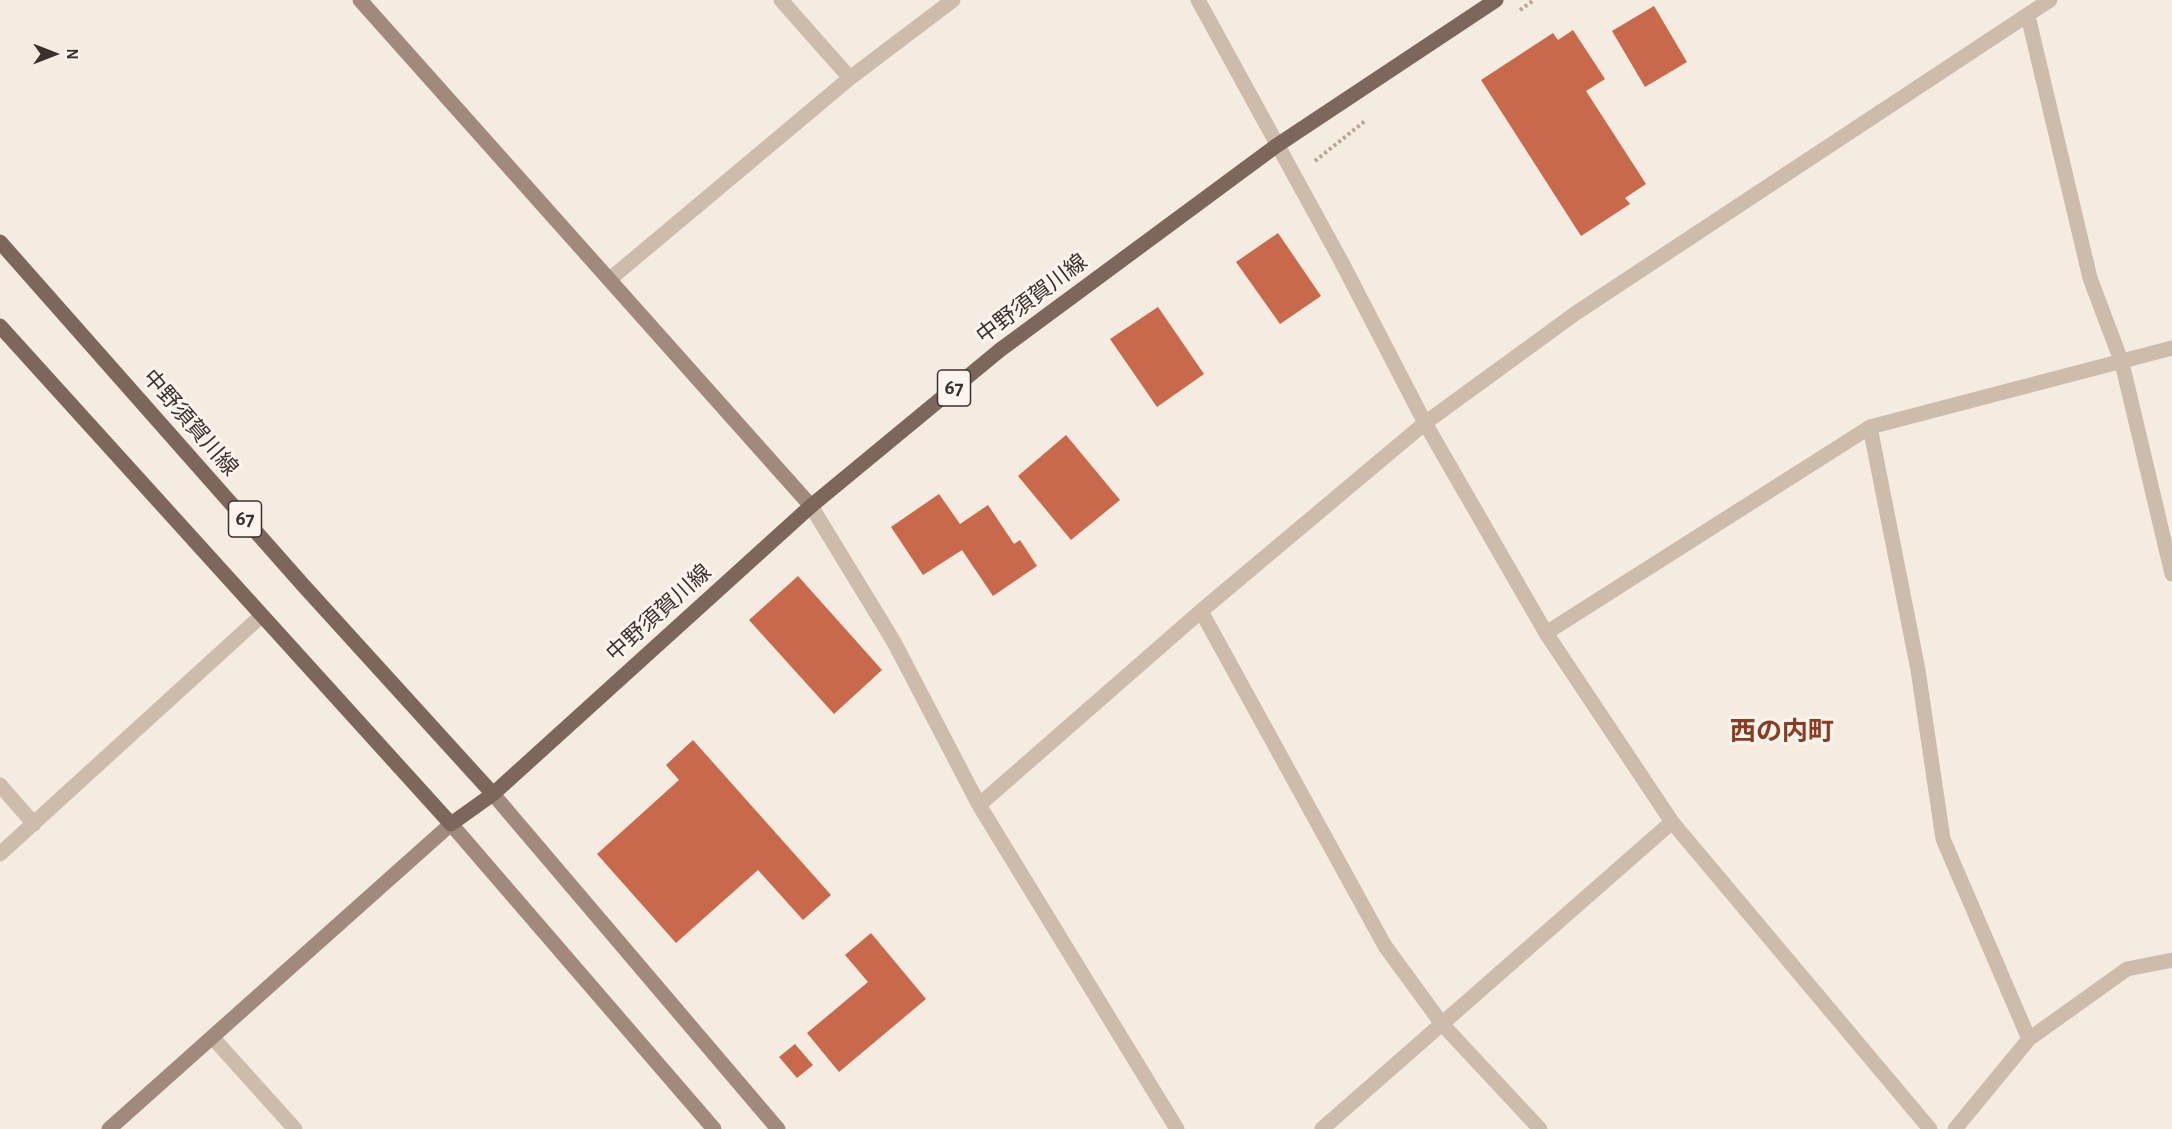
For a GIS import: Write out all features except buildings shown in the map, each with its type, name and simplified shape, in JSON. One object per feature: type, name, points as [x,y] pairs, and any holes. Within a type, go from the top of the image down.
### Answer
[{"type":"main road","name":"中野須賀川線","points":[[451,824],[493,794],[811,506],[1000,350],[1276,146],[1496,0]]},
{"type":"main road","name":"中野須賀川線","points":[[0,242],[303,585],[493,794]]},
{"type":"main road","name":"67","points":[[0,326],[261,617],[451,824]]},
{"type":"street","points":[[360,0],[811,506],[894,642],[979,805],[1177,1129]]},
{"type":"street","points":[[781,0],[850,78]]},
{"type":"street","points":[[610,279],[850,78],[953,0]]},
{"type":"street","points":[[1198,0],[1340,259],[1425,423],[1546,633],[1672,822],[1930,1129]]},
{"type":"street","points":[[979,805],[1201,612],[1425,423],[1576,314],[2050,0]]},
{"type":"street","points":[[2028,16],[2091,278],[2122,363],[2172,574]]},
{"type":"street","points":[[1546,633],[1870,427],[2122,363],[2172,348]]},
{"type":"street","points":[[1870,427],[1918,670],[1943,839],[2029,1039]]},
{"type":"street","points":[[1201,612],[1385,946],[1443,1024],[1540,1129]]},
{"type":"street","points":[[0,854],[261,617]]},
{"type":"street","points":[[0,785],[34,824]]},
{"type":"street","points":[[493,794],[778,1129]]},
{"type":"street","points":[[1322,1129],[1672,822]]},
{"type":"street","points":[[109,1129],[451,824],[714,1129]]},
{"type":"street","points":[[1954,1129],[2029,1039],[2127,969],[2172,960]]},
{"type":"street","points":[[213,1038],[296,1129]]},
{"type":"district","name":"西の内町","points":[[1782,732]]}]
